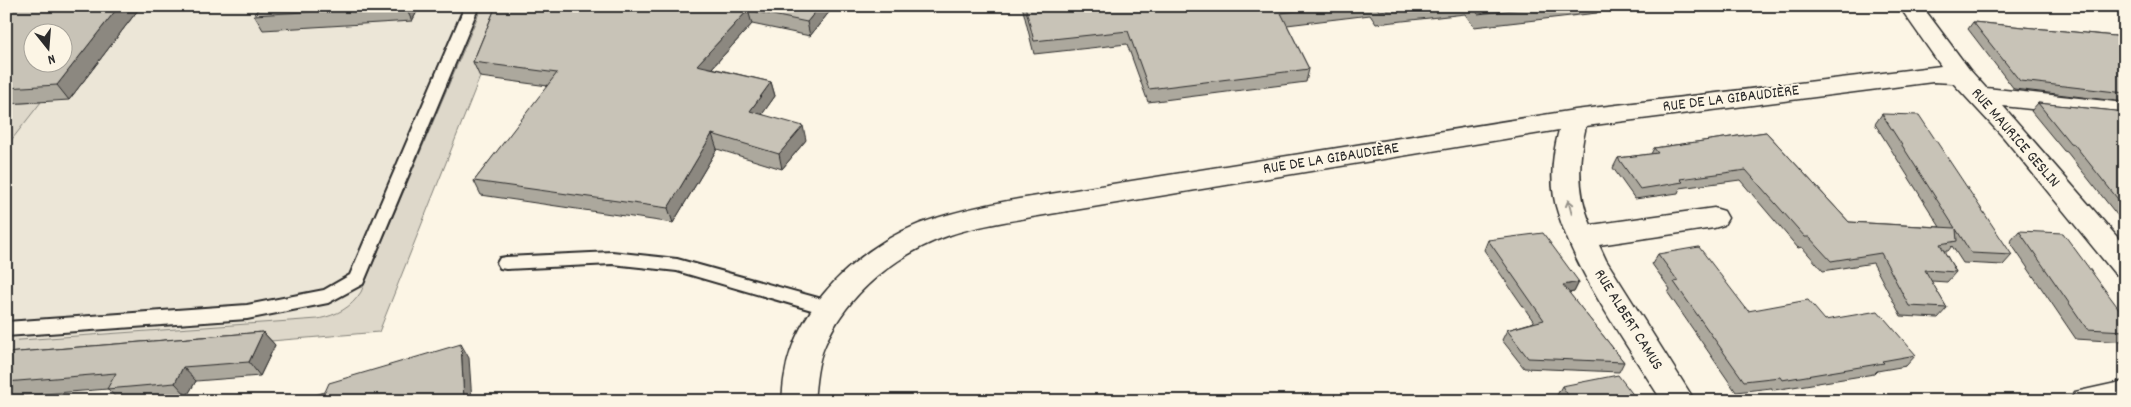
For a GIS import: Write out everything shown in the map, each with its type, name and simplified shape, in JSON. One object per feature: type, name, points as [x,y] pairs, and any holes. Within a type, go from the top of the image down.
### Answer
[{"type":"street","name":"RUE MAURICE GESLIN","points":[[1910,6],[1960,75],[2012,132],[2125,266]]},
{"type":"street","name":"RUE DE LA GIBAUDIÈRE","points":[[798,401],[802,364],[812,337],[829,308],[852,282],[886,254],[928,232],[952,224],[1032,206],[1575,119],[1933,74],[1960,75]]},
{"type":"street","points":[[1977,95],[2125,111]]},
{"type":"street","name":"RUE ALBERT CAMUS","points":[[1575,119],[1567,151],[1566,173],[1569,206],[1593,264],[1679,401]]},
{"type":"street","points":[[1581,237],[1714,218]]},
{"type":"street","points":[[2086,401],[2125,394]]},
{"type":"lane","points":[[6,329],[247,312],[328,296],[357,279],[472,6]]},
{"type":"lane","points":[[506,263],[612,258],[677,265],[829,308]]},
{"type":"shaded area","points":[[6,6],[508,6],[379,332],[6,363]]},
{"type":"shaded area","points":[[482,6],[508,6],[379,332],[6,363],[6,341],[318,319],[348,307],[361,292]]},
{"type":"shaded area","points":[[41,102],[6,147],[6,104]]},
{"type":"building","points":[[6,6],[119,6],[72,66],[72,22],[22,22],[22,72],[67,72],[57,85],[6,88]]},
{"type":"building","points":[[260,6],[405,6],[254,15]]},
{"type":"building","points":[[496,6],[820,6],[807,22],[748,10],[697,65],[771,82],[750,111],[803,126],[779,154],[712,134],[668,208],[474,181],[557,73],[473,62]]},
{"type":"building","points":[[1025,6],[1339,6],[1281,13],[1309,69],[1149,89],[1128,31],[1034,41]]},
{"type":"building","points":[[1376,6],[1423,6],[1379,11]]},
{"type":"building","points":[[1473,6],[1548,6],[1478,14]]},
{"type":"building","points":[[1973,22],[2125,37],[2125,93],[2020,81]]},
{"type":"building","points":[[2038,103],[2125,112],[2125,208],[2074,144],[2070,143]]},
{"type":"building","points":[[1882,114],[1919,115],[2012,255],[1971,253],[1956,229],[1957,241],[1940,244],[1956,272],[1925,270],[1947,308],[1909,306],[1881,253],[1831,261],[1809,237],[1805,237],[1746,170],[1680,179],[1683,182],[1640,189],[1618,158],[1658,153],[1654,148],[1766,132],[1849,222],[1955,228]]},
{"type":"building","points":[[2019,231],[2063,233],[2125,317],[2125,331],[2087,329]]},
{"type":"building","points":[[1543,233],[1579,282],[1563,285],[1624,362],[1528,358],[1507,330],[1544,320],[1488,240]]},
{"type":"building","points":[[1699,247],[1748,311],[1808,300],[1825,320],[1878,311],[1916,355],[1882,361],[1884,363],[1782,380],[1780,377],[1744,381],[1674,282],[1678,281],[1658,254]]},
{"type":"building","points":[[263,332],[249,362],[183,367],[175,383],[107,389],[116,373],[6,382],[6,353]]},
{"type":"building","points":[[461,344],[464,401],[296,401],[325,392],[329,383]]},
{"type":"building","points":[[1618,375],[1638,401],[1572,401],[1562,386]]},
{"type":"building","points":[[1491,398],[1492,401],[1479,401]]}]
